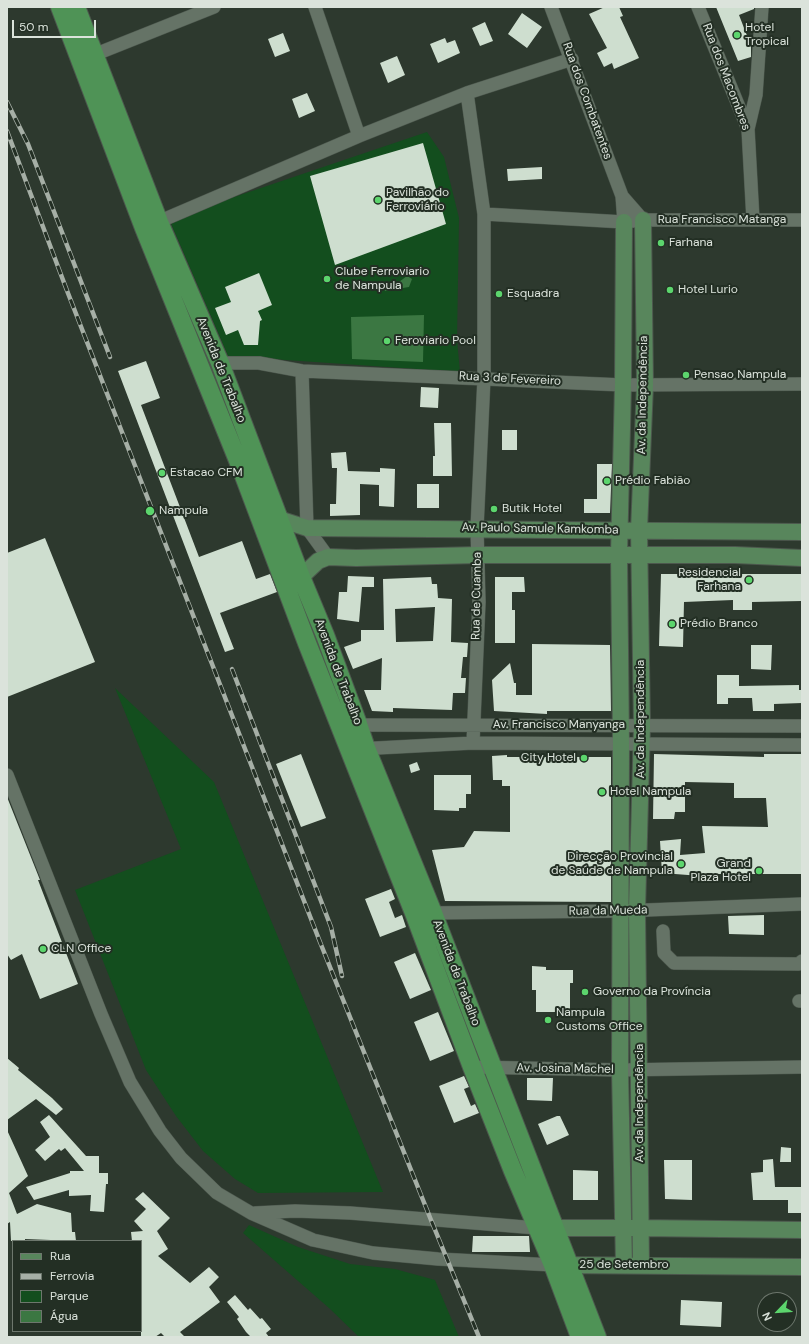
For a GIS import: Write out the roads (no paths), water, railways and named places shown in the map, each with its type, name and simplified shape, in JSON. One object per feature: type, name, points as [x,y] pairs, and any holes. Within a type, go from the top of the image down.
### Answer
[{"type":"highway","name":"Avenida de Trabalho","points":[[60,7],[88,57]]},
{"type":"highway","name":"Avenida de Trabalho","points":[[76,7],[88,57],[151,225],[223,425],[241,468],[307,643],[341,725],[358,749],[433,913],[493,1067],[546,1228]]},
{"type":"highway","name":"Avenida de Trabalho","points":[[151,225],[220,363],[301,577],[325,635],[358,724],[358,749],[414,913],[472,1067],[546,1228],[561,1265],[597,1337]]},
{"type":"highway","points":[[223,425],[240,418]]},
{"type":"highway","points":[[307,643],[325,635]]},
{"type":"highway","name":"Avenida de Trabalho","points":[[561,1265],[580,1337]]},
{"type":"main road","name":"Av. da Independência","points":[[641,1265],[637,910],[642,744],[638,555],[645,385],[642,220]]},
{"type":"main road","name":"Av. da Independência","points":[[624,222],[623,385],[619,555],[622,743],[620,1070],[624,1265]]},
{"type":"main road","name":"Av. Paulo Samule Kamkomba","points":[[279,519],[307,528],[478,528],[802,532]]},
{"type":"main road","name":"Av. Paulo Samule Kamkomba","points":[[328,557],[356,558],[478,555],[735,555],[802,558]]},
{"type":"main road","points":[[301,577],[318,561],[328,557]]},
{"type":"main road","points":[[546,1228],[802,1230]]},
{"type":"main road","name":"25 de Setembro","points":[[561,1265],[802,1267]]},
{"type":"street","points":[[88,57],[214,7]]},
{"type":"street","points":[[315,7],[359,136]]},
{"type":"street","name":"Rua dos Combatentes","points":[[551,7],[572,58],[622,196]]},
{"type":"street","name":"Rua dos Macombres","points":[[698,7],[748,129],[753,220]]},
{"type":"street","points":[[748,129],[756,95],[762,7]]},
{"type":"street","points":[[151,225],[359,136],[467,93],[572,58]]},
{"type":"street","name":"Rua de Cuamba","points":[[467,93],[484,214],[484,378],[478,528],[478,602],[473,743]]},
{"type":"street","points":[[622,196],[642,220]]},
{"type":"street","points":[[622,196],[624,222]]},
{"type":"street","points":[[484,214],[624,222],[642,220]]},
{"type":"street","name":"Rua Francisco Matanga","points":[[642,220],[802,220]]},
{"type":"street","name":"Rua 3 de Fevereiro","points":[[220,363],[258,363],[302,371],[623,385],[802,384]]},
{"type":"street","points":[[302,371],[307,528],[328,557]]},
{"type":"street","name":"Av. Francisco Manyanga","points":[[341,725],[474,724],[802,726]]},
{"type":"street","name":"Av. Francisco Manyanga","points":[[358,749],[473,743],[802,745]]},
{"type":"street","name":"25 de Setembro","points":[[7,775],[101,1014],[130,1082],[160,1131],[181,1158],[217,1193],[251,1213],[313,1240],[373,1252],[446,1259],[561,1265]]},
{"type":"street","name":"Rua da Mueda","points":[[414,913],[621,911],[802,904]]},
{"type":"street","points":[[663,931],[664,953],[674,963],[799,964],[802,961]]},
{"type":"street","name":"Av. Josina Machel","points":[[472,1067],[640,1070],[802,1067]]},
{"type":"street","points":[[251,1213],[296,1211],[546,1228]]},
{"type":"water","points":[[407,276],[412,279],[409,287],[385,291],[382,283],[399,282]]},
{"type":"water","points":[[424,315],[423,362],[352,359],[351,317]]},
{"type":"railway","points":[[7,102],[28,144],[110,357]]},
{"type":"railway","points":[[7,131],[66,288],[320,942],[479,1337]]},
{"type":"railway","points":[[232,669],[331,927],[342,976]]},
{"type":"place","name":"Hotel Tropical","points":[[737,35]]},
{"type":"place","name":"Pavilhão do Ferroviário","points":[[378,200]]},
{"type":"place","name":"Farhana","points":[[661,243]]},
{"type":"place","name":"Clube Ferroviario de Nampula","points":[[327,279]]},
{"type":"place","name":"Hotel Lurio","points":[[670,290]]},
{"type":"place","name":"Esquadra","points":[[499,294]]},
{"type":"place","name":"Feroviario Pool","points":[[387,341]]},
{"type":"place","name":"Pensao Nampula","points":[[686,375]]},
{"type":"place","name":"Estacao CFM","points":[[162,473]]},
{"type":"place","name":"Prédio Fabião","points":[[607,481]]},
{"type":"place","name":"Butik Hotel","points":[[494,509]]},
{"type":"place","name":"Nampula","points":[[150,511]]},
{"type":"place","name":"Residencial Farhana","points":[[749,580]]},
{"type":"place","name":"Prédio Branco","points":[[672,624]]},
{"type":"place","name":"City Hotel","points":[[584,758]]},
{"type":"place","name":"Hotel Nampula","points":[[602,792]]},
{"type":"place","name":"Direcção Provincial de Saúde de Nampula","points":[[681,864]]},
{"type":"place","name":"Grand Plaza Hotel","points":[[759,871]]},
{"type":"place","name":"CLN Office","points":[[43,949]]},
{"type":"place","name":"Governo da Província","points":[[585,992]]},
{"type":"place","name":"Nampula Customs Office","points":[[548,1020]]}]
